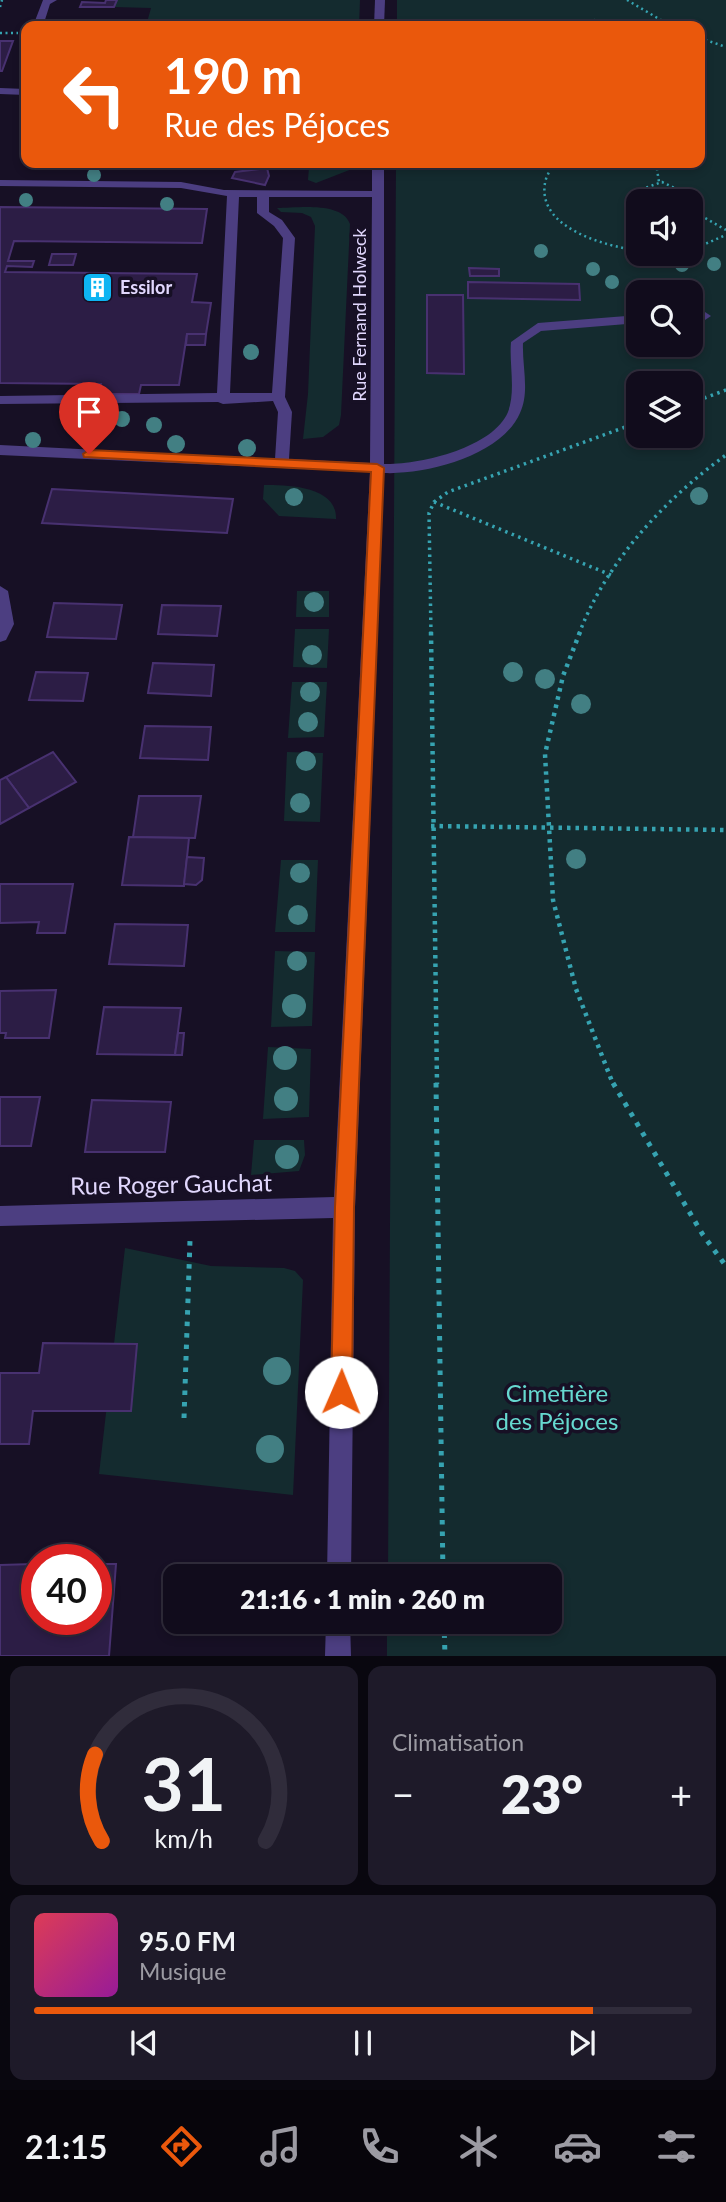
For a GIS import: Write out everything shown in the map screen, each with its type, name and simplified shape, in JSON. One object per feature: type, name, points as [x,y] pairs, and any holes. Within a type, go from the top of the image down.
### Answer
[{"type":"street","points":[[40,21],[46,2],[52,0]]},
{"type":"street","points":[[379,21],[380,0]]},
{"type":"street","points":[[0,91],[21,92]]},
{"type":"street","name":"Rue Fernand Holweck","points":[[339,1564],[344,1207],[377,468],[378,168]]},
{"type":"street","points":[[0,183],[181,185],[233,194],[378,194]]},
{"type":"street","points":[[223,400],[233,194]]},
{"type":"street","points":[[263,194],[263,213],[278,223],[289,238],[278,397],[285,412],[282,465]]},
{"type":"street","points":[[0,450],[395,469],[435,462],[482,447],[511,422],[518,392],[514,366],[517,342],[538,327],[626,320]]},
{"type":"street","points":[[0,400],[223,400],[278,397]]},
{"type":"street","points":[[0,591],[6,624],[0,636]]},
{"type":"street","name":"Rue Roger Gauchat","points":[[0,1216],[344,1207]]},
{"type":"street","points":[[338,1634],[338,1656]]},
{"type":"path","points":[[0,7],[2,0]]},
{"type":"path","points":[[627,0],[663,21]]},
{"type":"path","points":[[0,33],[21,33]]},
{"type":"path","points":[[705,40],[726,47]]},
{"type":"path","points":[[552,168],[544,185],[545,198],[561,221],[593,242],[626,248]]},
{"type":"path","points":[[657,168],[659,182]]},
{"type":"path","points":[[642,189],[659,182],[679,189]]},
{"type":"path","points":[[703,218],[726,232]]},
{"type":"path","points":[[703,244],[726,232]]},
{"type":"path","points":[[703,399],[726,390]]},
{"type":"path","points":[[443,1564],[431,826],[429,513],[434,502],[448,492],[626,427]]},
{"type":"path","points":[[726,455],[689,482],[639,535],[590,605],[564,676],[545,754],[546,828],[553,900],[576,989],[614,1086],[702,1236],[726,1266]]},
{"type":"path","points":[[434,502],[611,575]]},
{"type":"path","points":[[431,826],[726,830]]},
{"type":"path","points":[[184,1418],[191,1211]]},
{"type":"path","points":[[444,1634],[445,1656]]},
{"type":"green space","points":[[117,0],[360,0],[359,21],[147,21],[151,8],[114,7]]},
{"type":"green space","name":"Cimetière des Péjoces","points":[[397,0],[726,0],[726,1656],[387,1656],[387,1634],[562,1634],[562,1564],[388,1564],[396,168],[705,168],[705,21],[397,21]]},
{"type":"green space","points":[[309,168],[352,168],[316,183],[308,180]]},
{"type":"green space","points":[[277,208],[328,209],[338,212],[350,224],[341,415],[339,425],[323,437],[303,439],[308,394],[315,226],[311,217],[302,213],[281,212]]},
{"type":"green space","points":[[264,485],[298,487],[320,494],[329,500],[336,519],[279,516],[263,499]]},
{"type":"green space","points":[[297,591],[329,591],[329,617],[296,617]]},
{"type":"green space","points":[[295,629],[329,629],[327,668],[293,667]]},
{"type":"green space","points":[[292,682],[327,682],[324,737],[288,738]]},
{"type":"green space","points":[[287,752],[323,753],[320,822],[284,821]]},
{"type":"green space","points":[[281,860],[318,860],[315,932],[275,932]]},
{"type":"green space","points":[[275,951],[315,952],[312,1026],[271,1027]]},
{"type":"green space","points":[[268,1047],[311,1049],[309,1117],[263,1119]]},
{"type":"green space","points":[[254,1140],[304,1140],[305,1155],[299,1171],[251,1175]]},
{"type":"green space","points":[[125,1248],[211,1266],[284,1268],[295,1271],[303,1280],[293,1495],[99,1474]]},
{"type":"building","points":[[106,0],[117,0],[114,7],[80,7],[82,2],[105,3]]},
{"type":"building","points":[[0,41],[13,41],[2,71],[0,71]]},
{"type":"building","points":[[267,168],[269,176],[265,185],[232,178],[235,172]]},
{"type":"building","name":"Essilor","points":[[0,207],[207,209],[202,243],[14,241],[8,261],[34,261],[32,267],[7,266],[5,272],[197,274],[192,302],[211,303],[206,334],[187,334],[179,385],[141,385],[139,394],[99,394],[101,384],[0,383]]},
{"type":"building","points":[[52,254],[76,254],[73,265],[49,265]]},
{"type":"building","points":[[469,268],[499,269],[499,276],[470,276]]},
{"type":"building","points":[[468,282],[579,284],[580,300],[468,298]]},
{"type":"building","points":[[427,295],[463,295],[464,374],[427,373]]},
{"type":"building","points":[[187,334],[206,334],[205,345],[186,345]]},
{"type":"building","points":[[52,489],[233,499],[227,533],[42,523]]},
{"type":"building","points":[[54,603],[122,605],[116,639],[47,637]]},
{"type":"building","points":[[162,605],[221,606],[217,636],[158,634]]},
{"type":"building","points":[[153,663],[214,665],[211,696],[148,693]]},
{"type":"building","points":[[36,672],[88,673],[83,701],[29,700]]},
{"type":"building","points":[[145,726],[211,727],[208,760],[140,758]]},
{"type":"building","points":[[53,752],[76,782],[29,808],[6,777]]},
{"type":"building","points":[[6,777],[29,808],[0,824],[0,780]]},
{"type":"building","points":[[139,796],[201,796],[195,838],[133,837]]},
{"type":"building","points":[[129,837],[189,838],[184,886],[122,885]]},
{"type":"building","points":[[187,857],[204,858],[202,880],[196,885],[184,884]]},
{"type":"building","points":[[0,884],[73,884],[65,933],[37,933],[39,922],[0,923]]},
{"type":"building","points":[[115,924],[188,925],[184,966],[109,964]]},
{"type":"building","points":[[56,990],[49,1038],[5,1038],[6,1033],[0,1033],[0,991]]},
{"type":"building","points":[[104,1007],[181,1008],[175,1055],[97,1054]]},
{"type":"building","points":[[178,1033],[184,1033],[182,1055],[175,1055]]},
{"type":"building","points":[[0,1097],[40,1097],[31,1146],[0,1146]]},
{"type":"building","points":[[92,1100],[171,1102],[165,1152],[85,1152]]},
{"type":"building","points":[[43,1343],[137,1344],[131,1411],[33,1411],[29,1444],[0,1444],[0,1373],[39,1373]]},
{"type":"building","points":[[21,1564],[21,1635],[111,1635],[109,1656],[0,1656],[0,1565]]},
{"type":"building","points":[[112,1564],[116,1564],[112,1617]]},
{"type":"place","name":"Essilor","points":[[97,288]]},
{"type":"route","points":[[89,454],[377,468],[344,1207],[341,1392]]}]
